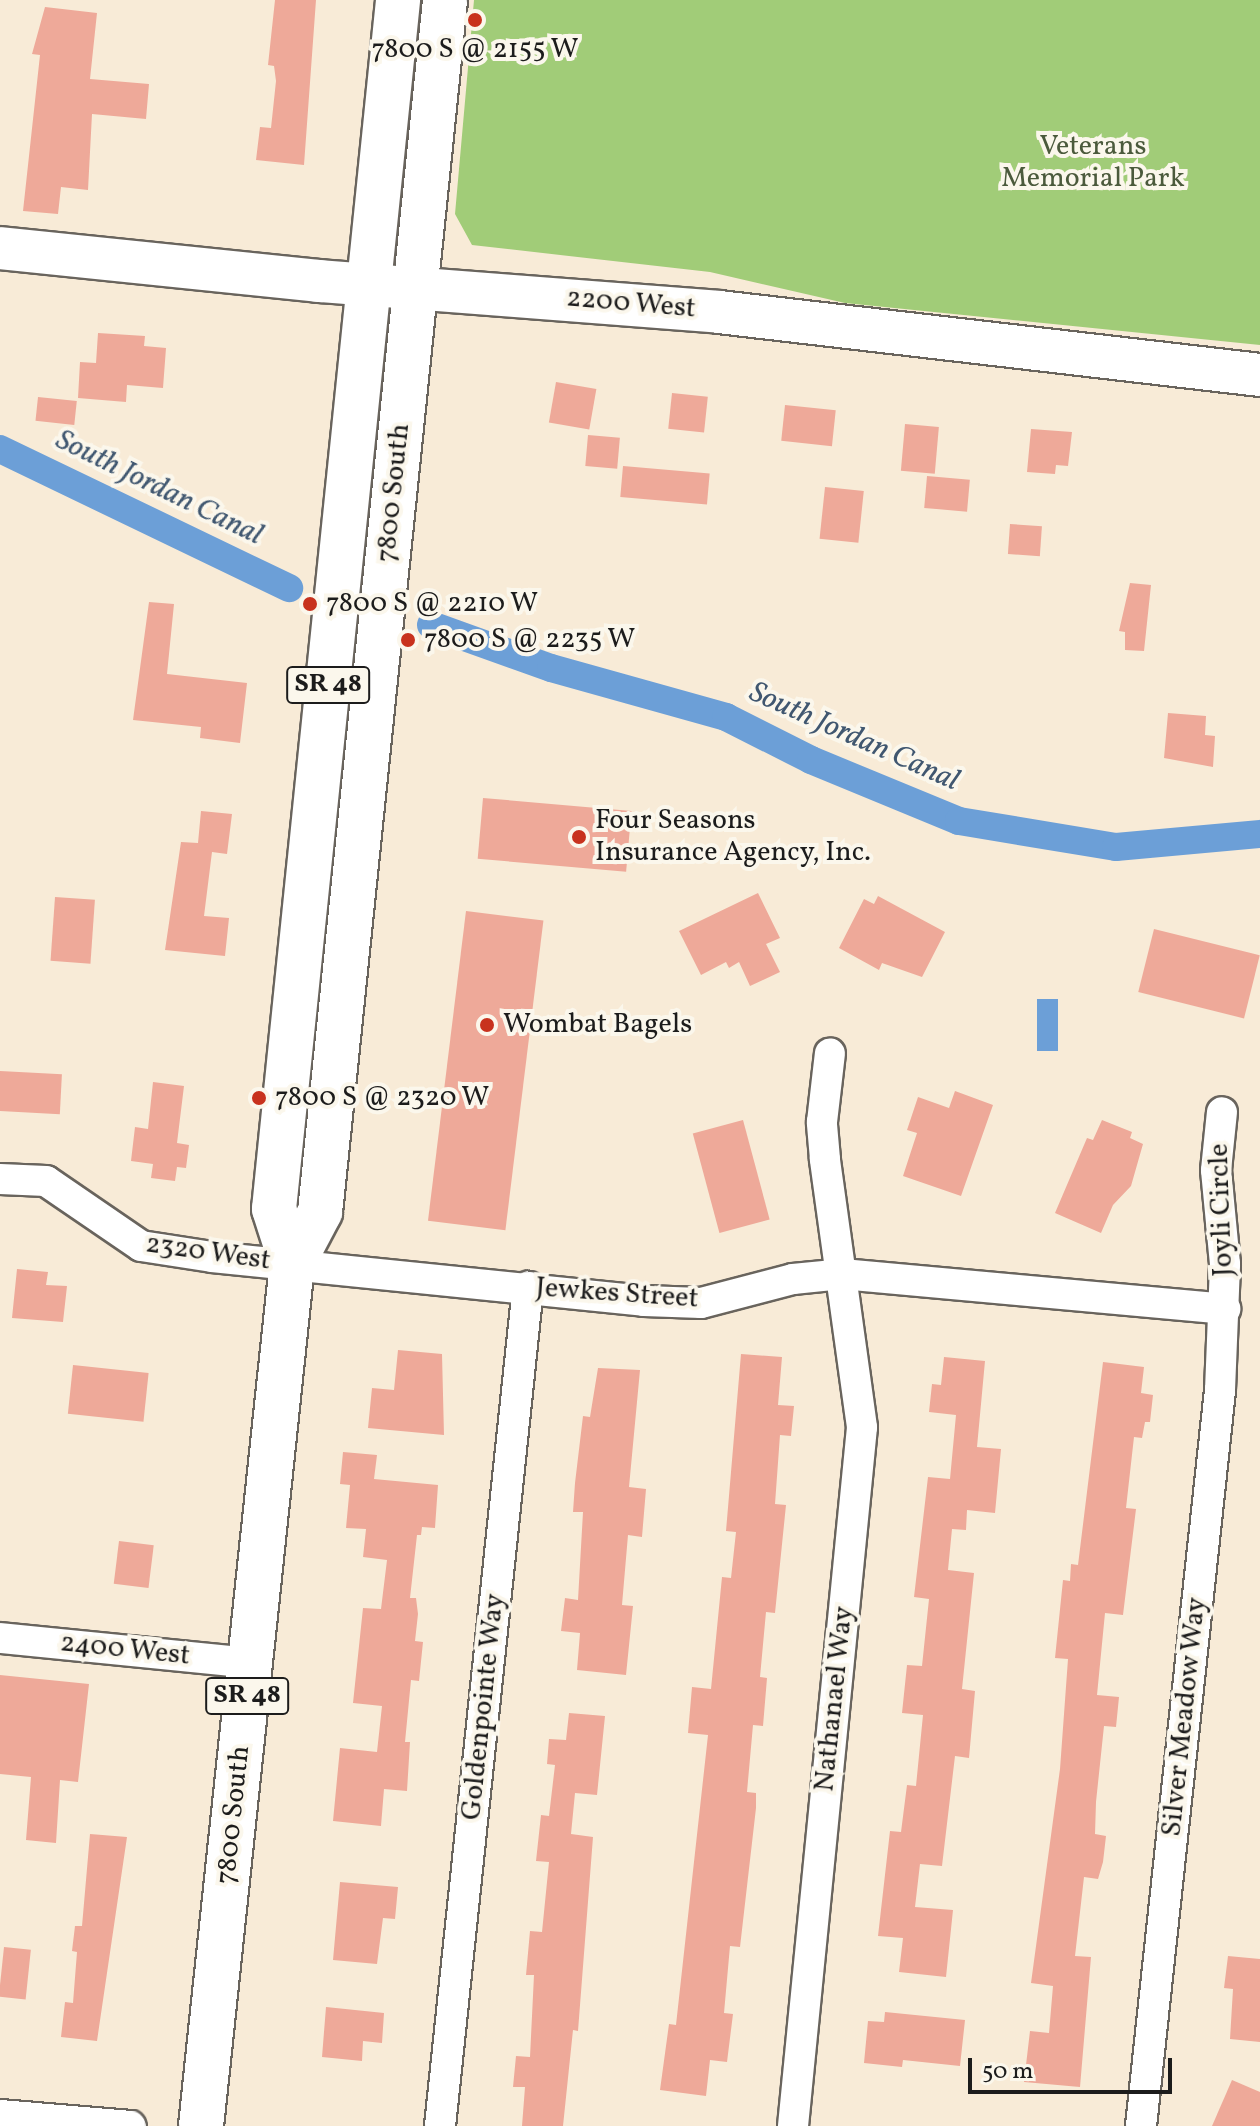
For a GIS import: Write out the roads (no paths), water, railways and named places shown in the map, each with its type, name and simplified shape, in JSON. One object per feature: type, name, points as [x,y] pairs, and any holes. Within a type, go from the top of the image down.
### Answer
[{"type":"main road","name":"7800 South","points":[[292,1265],[274,1209],[398,0]]},
{"type":"main road","name":"7800 South","points":[[201,2126],[292,1265],[320,1212],[445,0]]},
{"type":"street","name":"2200 West","points":[[0,248],[369,284],[719,312],[1260,375]]},
{"type":"street","name":"Nathanael Way","points":[[792,2126],[861,1457],[860,1402],[822,1122],[830,1053]]},
{"type":"street","name":"Joyli Circle","points":[[1222,1112],[1216,1170],[1225,1309]]},
{"type":"street","name":"2320 West","points":[[0,1179],[46,1181],[141,1246],[292,1265]]},
{"type":"street","name":"Jewkes Street","points":[[292,1265],[701,1303],[793,1279],[842,1274],[1225,1309]]},
{"type":"street","name":"Goldenpointe Way","points":[[440,2126],[528,1287]]},
{"type":"street","name":"Silver Meadow Way","points":[[1141,2126],[1225,1309]]},
{"type":"street","name":"2400 West","points":[[0,1638],[250,1663]]},
{"type":"street","points":[[0,2115],[131,2126]]},
{"type":"water","points":[[1037,999],[1058,999],[1058,1051],[1037,1051]]},
{"type":"waterway","name":"South Jordan Canal","points":[[0,449],[289,588]]},
{"type":"waterway","name":"South Jordan Canal","points":[[431,625],[551,668],[726,717],[811,760],[959,821],[1116,847],[1260,834]]},
{"type":"place","name":"7800 S @ 2155 W","points":[[475,20]]},
{"type":"place","name":"7800 S @ 2210 W","points":[[310,604]]},
{"type":"place","name":"7800 S @ 2235 W","points":[[408,640]]},
{"type":"place","name":"Four Seasons Insurance Agency, Inc.","points":[[579,837]]},
{"type":"place","name":"Wombat Bagels","points":[[487,1025]]},
{"type":"place","name":"7800 S @ 2320 W","points":[[259,1098]]},
{"type":"park label","name":"Veterans Memorial Park","points":[[1093,163]]}]
